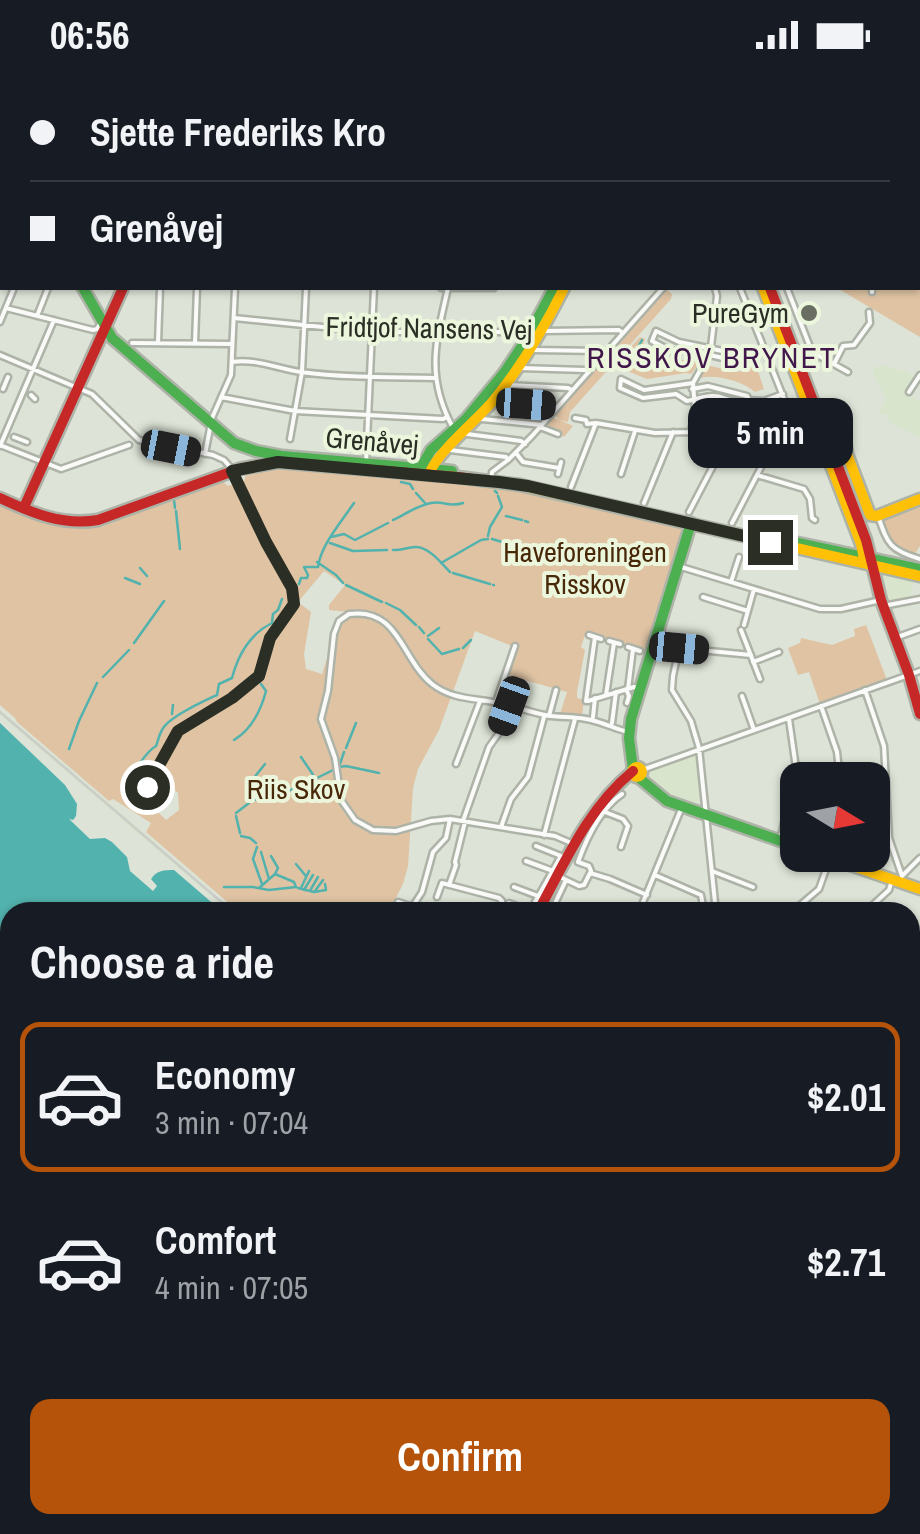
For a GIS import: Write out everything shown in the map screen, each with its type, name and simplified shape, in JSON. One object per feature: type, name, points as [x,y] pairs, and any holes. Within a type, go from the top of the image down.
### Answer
[{"type":"street","points":[[0,322],[13,290]]},
{"type":"street","points":[[37,316],[47,290]]},
{"type":"street","points":[[84,290],[101,327],[115,341],[234,443],[255,458],[274,462]]},
{"type":"street","points":[[25,505],[101,327],[122,290]]},
{"type":"street","points":[[158,343],[160,290]]},
{"type":"street","points":[[195,344],[197,290]]},
{"type":"street","points":[[205,454],[211,424],[231,375],[235,290]]},
{"type":"street","points":[[290,439],[302,372],[306,290]]},
{"type":"street","points":[[366,463],[374,290]]},
{"type":"street","points":[[445,290],[434,353],[435,378],[447,417],[460,433],[521,440],[525,444]]},
{"type":"street","points":[[425,471],[422,460],[480,418],[508,385],[532,350],[553,290]]},
{"type":"street","points":[[425,471],[460,433],[537,331],[563,290]]},
{"type":"street","points":[[491,479],[492,472],[525,444],[661,290]]},
{"type":"street","points":[[691,432],[692,386],[710,351],[716,290]]},
{"type":"street","points":[[741,290],[794,424]]},
{"type":"street","points":[[768,290],[895,638],[915,673],[920,714]]},
{"type":"street","points":[[788,290],[811,351],[848,372]]},
{"type":"street","points":[[6,308],[93,330],[101,327]]},
{"type":"street","points":[[715,318],[732,320],[739,316],[716,311]]},
{"type":"street","points":[[834,364],[844,346],[854,346],[870,324],[869,312]]},
{"type":"street","name":"Fridtjof Nansens Vej","points":[[234,318],[372,332],[623,332]]},
{"type":"street","points":[[54,320],[10,435],[0,445],[64,469],[130,445]]},
{"type":"street","points":[[710,351],[656,332],[652,341],[668,350],[737,354],[745,351],[747,357]]},
{"type":"street","points":[[132,343],[232,344]]},
{"type":"street","points":[[532,350],[606,353]]},
{"type":"street","points":[[0,355],[95,397],[139,440],[222,459],[232,470],[292,588],[294,604],[270,638],[259,676],[232,698],[178,731],[147,787]]},
{"type":"street","points":[[232,362],[244,360],[302,372],[435,378]]},
{"type":"street","points":[[520,368],[588,372]]},
{"type":"street","points":[[909,392],[920,375]]},
{"type":"street","points":[[8,377],[4,387],[25,393]]},
{"type":"street","points":[[764,402],[765,410],[746,408],[714,396],[687,401],[676,394],[643,398],[620,388],[620,379],[644,390],[708,386],[764,402],[782,394]]},
{"type":"street","points":[[508,385],[572,390]]},
{"type":"street","points":[[222,397],[295,412],[447,417]]},
{"type":"street","points":[[746,408],[749,400]]},
{"type":"street","points":[[495,401],[556,408]]},
{"type":"street","points":[[571,487],[603,415]]},
{"type":"street","points":[[480,418],[541,426],[558,434]]},
{"type":"street","points":[[575,418],[586,420],[587,424],[616,423],[646,430],[691,432],[725,443],[770,450],[788,449],[838,431],[844,434],[846,454],[870,515],[920,500]]},
{"type":"street","points":[[621,474],[633,428]]},
{"type":"street","points":[[644,503],[673,432]]},
{"type":"street","points":[[10,435],[28,442]]},
{"type":"street","points":[[234,443],[289,457]]},
{"type":"street","points":[[725,443],[691,518],[629,732],[636,772],[664,800],[780,841]]},
{"type":"street","points":[[446,450],[508,460]]},
{"type":"street","points":[[732,524],[770,450]]},
{"type":"street","points":[[516,452],[523,462],[560,465],[558,474]]},
{"type":"street","points":[[0,496],[52,521],[86,523],[255,458],[289,457]]},
{"type":"street","name":"Grenåvej","points":[[289,457],[536,484],[920,572]]},
{"type":"street","points":[[0,496],[60,519],[92,518],[232,470],[274,462]]},
{"type":"street","name":"Grenåvej","points":[[274,462],[425,471]]},
{"type":"street","points":[[756,476],[804,489],[815,520]]},
{"type":"street","points":[[877,516],[891,547],[920,559]]},
{"type":"street","points":[[731,582],[738,557]]},
{"type":"street","points":[[678,566],[831,610],[920,599]]},
{"type":"street","points":[[754,590],[742,628],[760,679]]},
{"type":"street","points":[[704,598],[748,611]]},
{"type":"street","points":[[575,846],[560,838],[450,819],[396,830],[373,830],[355,820],[341,800],[335,758],[321,719],[339,621],[348,614],[364,613],[382,619],[432,684],[448,694],[594,721],[629,732]]},
{"type":"street","points":[[895,638],[920,628]]},
{"type":"street","points":[[595,637],[585,701],[641,689]]},
{"type":"street","points":[[606,695],[614,643]]},
{"type":"street","points":[[655,643],[751,655]]},
{"type":"street","points":[[496,702],[515,646]]},
{"type":"street","points":[[679,648],[672,690],[691,720],[698,750],[715,902]]},
{"type":"street","points":[[627,702],[633,649]]},
{"type":"street","points":[[753,662],[779,652]]},
{"type":"street","points":[[553,902],[563,860],[602,800],[636,772],[915,673]]},
{"type":"street","points":[[501,827],[511,799],[528,777],[556,690]]},
{"type":"street","points":[[865,690],[887,760],[889,838],[898,879]]},
{"type":"street","points":[[612,723],[616,692]]},
{"type":"street","points":[[742,696],[754,730]]},
{"type":"street","points":[[593,717],[596,698]]},
{"type":"street","points":[[456,764],[480,701]]},
{"type":"street","points":[[450,884],[464,821],[488,747],[500,733],[509,706]]},
{"type":"street","points":[[821,706],[838,762]]},
{"type":"street","points":[[544,835],[575,718]]},
{"type":"street","points":[[789,719],[795,762]]},
{"type":"street","points":[[526,861],[584,885],[589,866],[578,862],[586,840],[611,802],[622,794]]},
{"type":"street","points":[[644,902],[682,807]]},
{"type":"street","points":[[604,811],[624,819],[628,826],[621,847]]},
{"type":"street","points":[[416,902],[433,852],[446,838],[450,819]]},
{"type":"street","points":[[536,846],[563,860]]},
{"type":"street","points":[[875,902],[920,858]]},
{"type":"street","points":[[712,872],[753,888]]},
{"type":"street","points":[[804,902],[817,892],[822,872]]},
{"type":"street","points":[[875,872],[920,889]]},
{"type":"street","points":[[590,873],[647,895]]},
{"type":"street","points":[[655,875],[701,894],[702,902]]},
{"type":"street","points":[[535,902],[559,876]]},
{"type":"street","points":[[544,902],[559,876]]},
{"type":"street","points":[[437,897],[442,883],[502,902]]},
{"type":"street","points":[[514,887],[538,896]]},
{"type":"shaded area","points":[[881,365],[916,378],[907,392],[920,402],[920,437],[889,422],[887,414],[878,414],[886,399],[872,370]]},
{"type":"shaded area","points":[[881,574],[914,580],[909,598],[886,604]]},
{"type":"shaded area","points":[[0,710],[224,902],[218,902],[0,715]]},
{"type":"shaded area","points":[[696,754],[699,807],[670,798],[650,782],[652,770]]},
{"type":"green space","points":[[663,290],[672,294],[570,412],[568,422],[560,420],[573,426],[564,437],[547,424],[553,417],[559,420],[554,414]]},
{"type":"green space","points":[[840,290],[920,290],[920,337]]},
{"type":"green space","points":[[640,337],[645,339],[642,347],[668,359],[701,361],[691,374],[647,379],[618,367],[615,364]]},
{"type":"green space","points":[[756,365],[764,389],[755,392],[728,379],[699,378],[710,366],[737,372]]},
{"type":"green space","name":"Riis Skov","points":[[270,468],[470,482],[527,489],[686,529],[649,652],[586,632],[577,692],[577,698],[584,700],[582,716],[560,714],[567,692],[504,674],[512,646],[475,631],[439,730],[418,769],[413,788],[408,866],[394,902],[227,902],[146,832],[151,823],[113,799],[109,801],[0,705],[0,501],[60,525],[101,527],[221,480],[228,486],[244,481],[247,471]],"holes":[[[324,571],[345,585],[329,605],[329,610],[348,612],[337,628],[322,674],[306,669],[304,654],[311,612],[298,602]],[[154,772],[178,793],[179,810],[166,820],[158,812],[153,815],[132,794]]]},
{"type":"green space","points":[[920,503],[920,546],[914,555],[893,543],[881,520]]},
{"type":"green space","points":[[866,625],[887,680],[820,704],[809,672],[798,675],[788,648],[800,643],[801,638],[832,645],[855,636],[854,629]]},
{"type":"water","points":[[0,723],[65,785],[77,804],[76,816],[69,819],[90,839],[105,838],[112,842],[127,857],[130,871],[153,891],[157,886],[153,876],[174,870],[211,902],[0,902]]},
{"type":"waterway","points":[[642,340],[637,349],[666,366]]},
{"type":"waterway","points":[[401,482],[413,489]]},
{"type":"waterway","points":[[416,493],[425,503]]},
{"type":"waterway","points":[[488,536],[502,507],[498,496]]},
{"type":"waterway","points":[[174,500],[175,508]]},
{"type":"waterway","points":[[299,584],[308,575],[304,567],[318,567],[327,542],[354,503]]},
{"type":"waterway","points":[[393,520],[426,504],[463,503]]},
{"type":"waterway","points":[[176,511],[180,549]]},
{"type":"waterway","points":[[506,516],[522,520]]},
{"type":"waterway","points":[[331,537],[344,534],[355,540],[388,523]]},
{"type":"waterway","points":[[441,563],[488,539]]},
{"type":"waterway","points":[[492,539],[509,544]]},
{"type":"waterway","points":[[330,543],[353,551],[387,550]]},
{"type":"waterway","points":[[393,550],[422,548],[450,572]]},
{"type":"waterway","points":[[317,562],[343,583]]},
{"type":"waterway","points":[[140,568],[147,576]]},
{"type":"waterway","points":[[453,573],[490,584]]},
{"type":"waterway","points":[[125,578],[140,584]]},
{"type":"waterway","points":[[346,585],[382,602]]},
{"type":"waterway","points":[[130,775],[156,746],[171,720],[217,695],[219,684],[232,678],[246,646],[272,623],[282,599]]},
{"type":"waterway","points":[[134,643],[164,601]]},
{"type":"waterway","points":[[386,603],[416,625]]},
{"type":"waterway","points":[[419,627],[424,633]]},
{"type":"waterway","points":[[428,636],[439,628]]},
{"type":"waterway","points":[[428,639],[442,654],[459,649]]},
{"type":"waterway","points":[[463,648],[471,640]]},
{"type":"waterway","points":[[103,677],[129,650]]},
{"type":"waterway","points":[[69,749],[97,683]]},
{"type":"waterway","points":[[234,740],[251,725],[258,712],[266,691],[261,684]]},
{"type":"waterway","points":[[172,714],[173,705]]},
{"type":"waterway","points":[[346,748],[356,723]]},
{"type":"waterway","points":[[344,752],[339,767],[379,773]]},
{"type":"waterway","points":[[301,757],[320,785]]},
{"type":"waterway","points":[[265,764],[249,784],[254,800],[284,792]]},
{"type":"waterway","points":[[303,785],[333,770]]},
{"type":"waterway","points":[[288,791],[295,788]]},
{"type":"waterway","points":[[236,813],[249,803]]},
{"type":"waterway","points":[[236,816],[240,833]]},
{"type":"waterway","points":[[241,836],[256,843]]},
{"type":"waterway","points":[[257,847],[253,859],[262,884]]},
{"type":"waterway","points":[[261,852],[269,879]]},
{"type":"waterway","points":[[259,888],[278,868],[271,856]]},
{"type":"waterway","points":[[296,864],[305,875]]},
{"type":"waterway","points":[[301,888],[309,871]]},
{"type":"waterway","points":[[224,887],[296,887],[294,882],[275,874]]},
{"type":"waterway","points":[[304,890],[313,875]]},
{"type":"waterway","points":[[311,889],[318,877]]},
{"type":"waterway","points":[[315,891],[323,880]]},
{"type":"waterway","points":[[298,888],[314,892],[326,890],[325,884]]},
{"type":"tram line","points":[[0,712],[221,902]]},
{"type":"traffic: fast","points":[[84,290],[112,338],[234,443]]},
{"type":"traffic: fast","points":[[419,471],[431,450],[466,419],[504,373],[553,290]]},
{"type":"traffic: fast","points":[[234,443],[282,456],[452,471]]},
{"type":"traffic: fast","points":[[633,769],[631,719],[691,523]]},
{"type":"traffic: fast","points":[[798,543],[920,569]]},
{"type":"traffic: fast","points":[[638,777],[667,801],[780,841]]},
{"type":"traffic: slow","points":[[431,470],[514,374],[563,290]]},
{"type":"traffic: slow","points":[[764,290],[864,559]]},
{"type":"traffic: slow","points":[[824,436],[838,431],[844,435],[847,454],[870,515],[877,516],[920,499]]},
{"type":"traffic: slow","points":[[520,485],[920,576]]},
{"type":"traffic: slow","points":[[637,767],[642,772],[637,777],[632,772],[637,767]]},
{"type":"traffic: slow","points":[[870,872],[920,889]]},
{"type":"traffic: jam","points":[[25,505],[122,290]]},
{"type":"traffic: jam","points":[[771,290],[866,540],[881,600],[920,714]]},
{"type":"traffic: jam","points":[[0,498],[60,520],[98,520],[239,469],[278,462],[520,485]]},
{"type":"traffic: jam","points":[[543,902],[590,819],[633,771]]},
{"type":"place","name":"PureGym","points":[[809,313]]},
{"type":"district","name":"RISSKOV BRYNET","points":[[712,357]]},
{"type":"route","points":[[147,787],[178,731],[232,698],[259,676],[270,638],[294,604],[292,588],[232,471],[278,462],[499,482],[770,542]]},
{"type":"park label","name":"Haveforeningen Risskov","points":[[585,568]]}]
